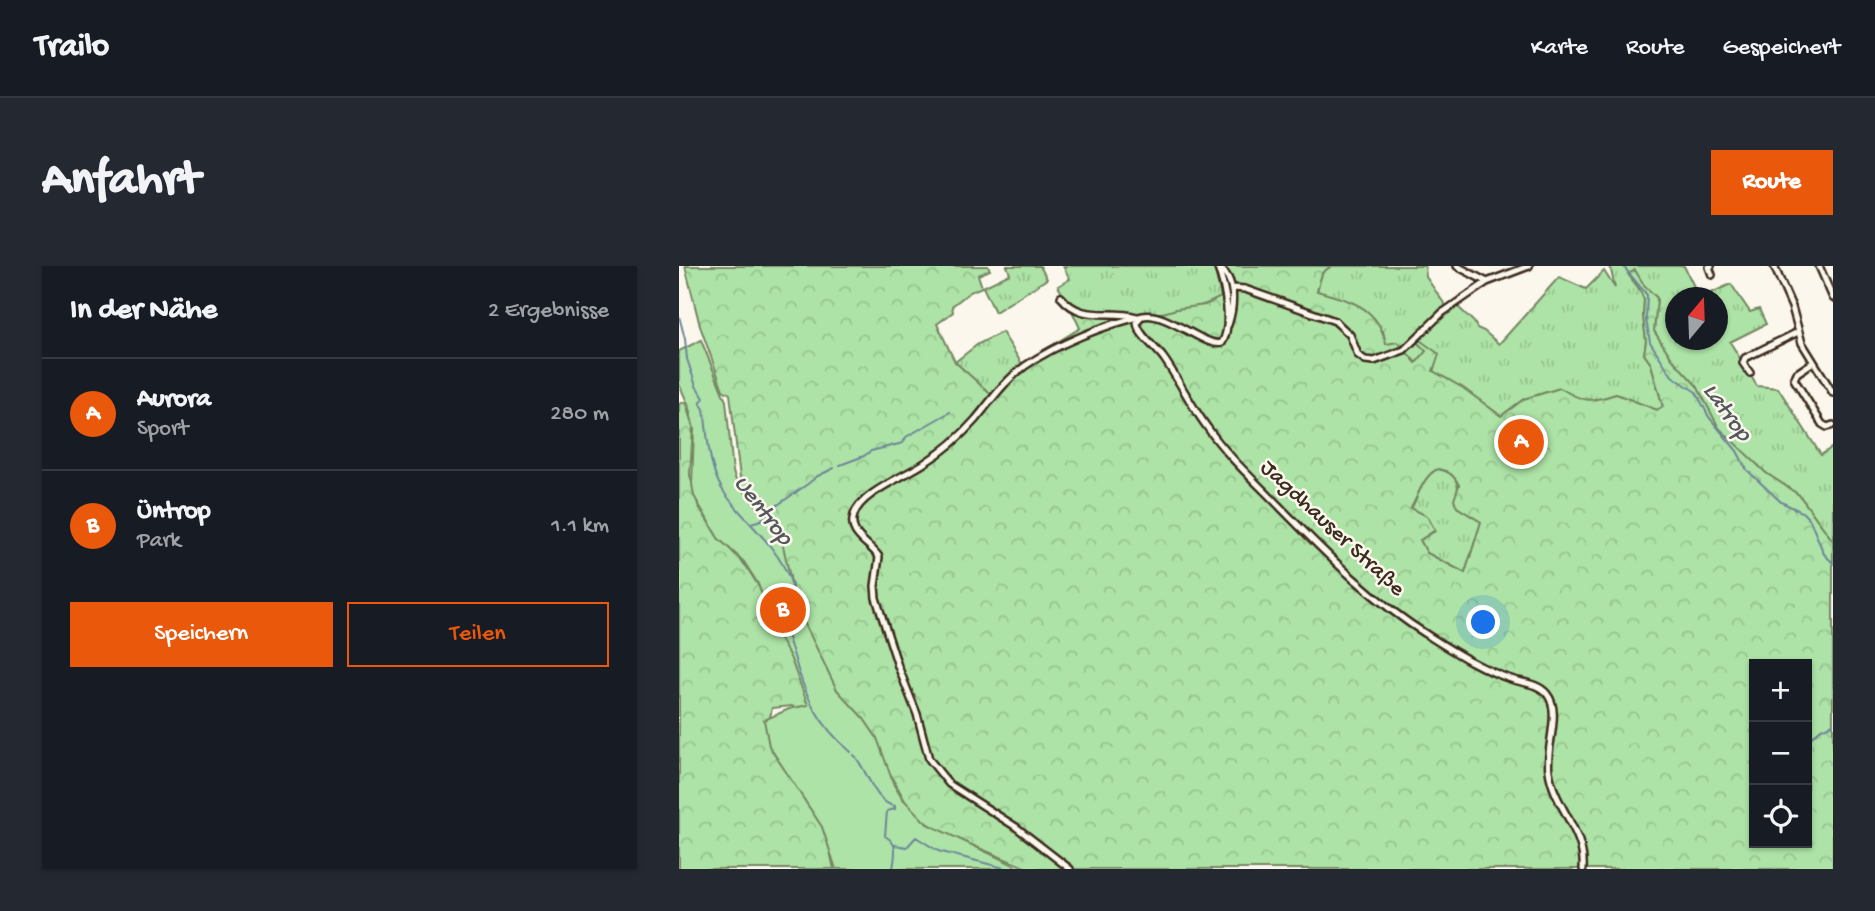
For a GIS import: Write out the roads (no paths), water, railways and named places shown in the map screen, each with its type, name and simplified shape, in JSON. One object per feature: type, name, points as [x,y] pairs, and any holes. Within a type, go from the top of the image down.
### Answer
[{"type":"street","points":[[1070,869],[1016,827],[949,784],[929,759],[917,714],[894,656],[876,598],[879,557],[856,533],[853,519],[857,507],[870,496],[949,445],[973,422],[1001,388],[1027,365],[1081,338],[1149,316],[1193,332],[1215,345],[1223,342],[1230,317],[1233,289],[1225,273],[1217,266]]},
{"type":"street","points":[[1217,266],[1225,288],[1226,328]]},
{"type":"street","points":[[1457,266],[1487,282]]},
{"type":"street","points":[[1233,289],[1245,289],[1331,318],[1346,329],[1358,355],[1365,360],[1374,361],[1403,350],[1435,319],[1487,282],[1529,266]]},
{"type":"street","points":[[1711,266],[1712,275]]},
{"type":"street","points":[[1775,266],[1812,363],[1833,393]]},
{"type":"street","points":[[1819,266],[1833,298]]},
{"type":"street","points":[[1061,297],[1076,310],[1088,314],[1126,314],[1140,318]]},
{"type":"street","name":"Jagdhauser Straße","points":[[1140,318],[1137,323],[1139,330],[1163,356],[1191,405],[1218,442],[1362,588],[1416,628],[1458,654],[1505,677],[1535,685],[1548,694],[1554,713],[1548,751],[1551,782],[1559,804],[1580,841],[1583,869]]},
{"type":"street","points":[[1750,373],[1744,363],[1745,358],[1798,331]]},
{"type":"street","points":[[1812,363],[1795,375],[1794,380],[1822,424],[1827,428],[1833,425]]},
{"type":"waterway","name":"Latrop","points":[[1623,266],[1647,295],[1646,319],[1650,342],[1672,376],[1696,392],[1709,417],[1737,451],[1747,470],[1781,502],[1802,512],[1810,520],[1824,554],[1833,563]]},
{"type":"waterway","name":"Uentrop","points":[[679,316],[687,359],[696,386],[704,398],[700,403],[704,409],[710,454],[720,486],[778,556],[790,580],[792,600],[787,633],[802,682],[821,720],[851,752]]},
{"type":"waterway","points":[[840,465],[871,451],[903,443],[906,437],[950,412]]},
{"type":"waterway","points":[[751,523],[761,520],[816,477],[834,468]]},
{"type":"waterway","points":[[1812,737],[1833,724]]},
{"type":"waterway","name":"Uentrop","points":[[854,755],[876,792],[888,804],[895,806],[895,809],[887,811],[885,836],[894,846],[893,869]]},
{"type":"waterway","points":[[895,845],[907,847],[916,837],[938,851],[1008,869]]},
{"type":"place","name":"Aurora","points":[[1521,442]]},
{"type":"place","name":"Üntrop","points":[[783,610]]}]
